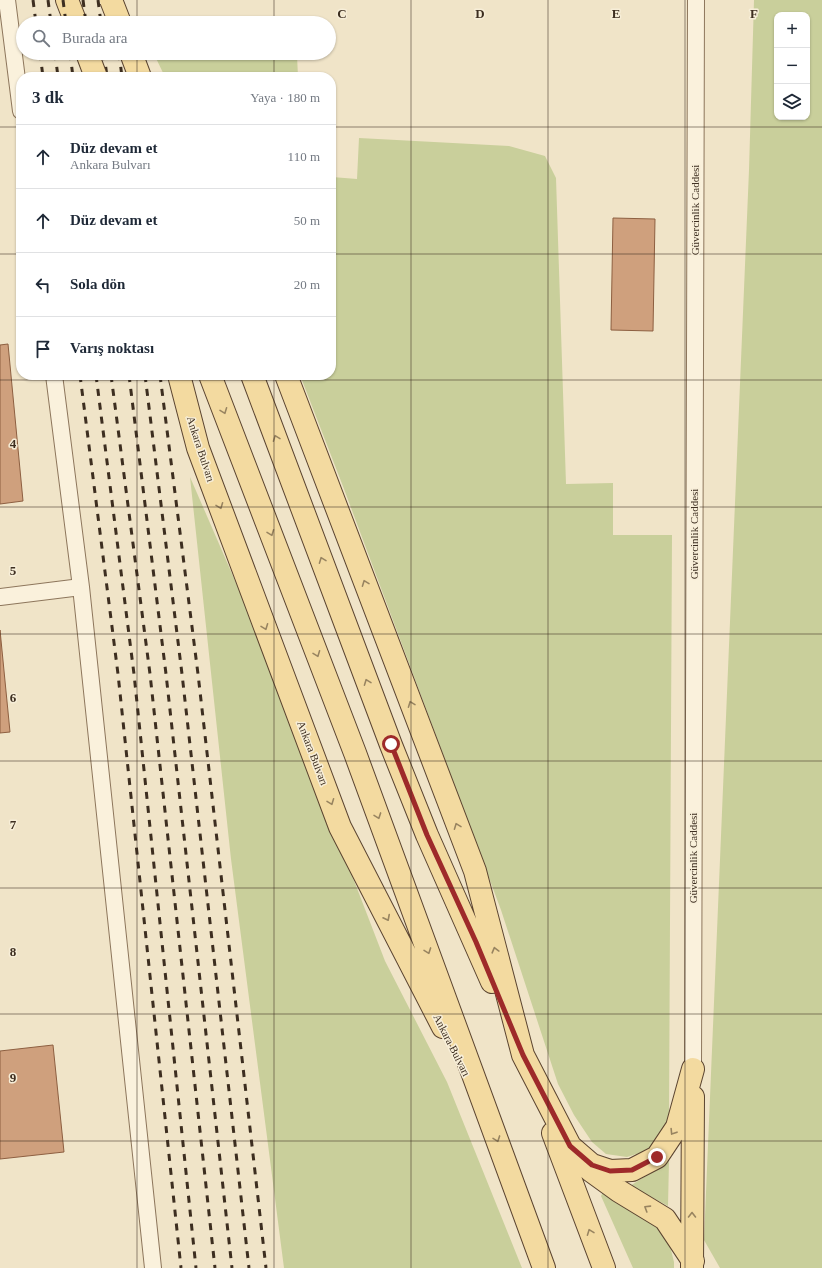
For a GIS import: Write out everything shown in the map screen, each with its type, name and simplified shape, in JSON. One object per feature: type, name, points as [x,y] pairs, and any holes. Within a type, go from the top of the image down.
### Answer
[{"type":"main road","points":[[67,0],[73,16]]},
{"type":"main road","points":[[111,0],[117,16]]},
{"type":"main road","points":[[90,60],[94,72]]},
{"type":"main road","points":[[134,60],[138,72]]},
{"type":"main road","name":"Ankara Bulvarı","points":[[180,380],[198,448],[340,827],[488,1113]]},
{"type":"main road","name":"Ankara Bulvarı","points":[[212,380],[355,753],[544,1268]]},
{"type":"main road","points":[[254,380],[391,744],[427,835],[476,942],[523,1055],[604,1268]]},
{"type":"main road","points":[[288,380],[475,872],[523,1055],[570,1146],[590,1170],[619,1191],[665,1219],[695,1265]]},
{"type":"main road","points":[[570,1146],[592,1165],[610,1171],[632,1170],[657,1157],[677,1127],[693,1068]]},
{"type":"main road","points":[[693,1068],[695,1265]]},
{"type":"street","points":[[7,0],[16,72]]},
{"type":"street","name":"Güvercinlik Caddesi","points":[[693,1068],[696,0]]},
{"type":"street","points":[[55,380],[81,588],[152,1268]]},
{"type":"street","points":[[0,597],[81,588]]},
{"type":"green space","points":[[754,0],[822,0],[822,1268],[720,1268],[704,1240],[749,170]]},
{"type":"green space","points":[[157,60],[297,60],[298,72],[163,72]]},
{"type":"green space","points":[[359,138],[509,146],[545,156],[556,178],[566,484],[613,483],[613,535],[672,535],[669,1118],[661,1137],[646,1151],[627,1157],[606,1154],[592,1142],[574,1115],[558,1084],[501,910],[302,380],[336,380],[336,177],[357,179]]},
{"type":"green space","points":[[190,477],[266,652],[385,961],[447,1082],[522,1268],[284,1268],[231,859]]},
{"type":"green space","points":[[669,1161],[668,1206],[630,1186]]},
{"type":"green space","points":[[603,1192],[662,1226],[669,1242],[674,1268],[633,1268],[601,1196]]},
{"type":"building","points":[[613,218],[655,219],[653,331],[611,330]]},
{"type":"building","points":[[8,344],[23,501],[0,504],[0,345]]},
{"type":"building","points":[[0,630],[10,732],[0,733]]},
{"type":"building","points":[[53,1045],[64,1152],[0,1159],[0,1051]]},
{"type":"railway","points":[[33,0],[35,16]]},
{"type":"railway","points":[[48,0],[50,16]]},
{"type":"railway","points":[[63,0],[65,16]]},
{"type":"railway","points":[[83,0],[85,16]]},
{"type":"railway","points":[[98,0],[100,16]]},
{"type":"railway","points":[[112,0],[114,16]]},
{"type":"railway","points":[[41,60],[42,72]]},
{"type":"railway","points":[[56,60],[57,72]]},
{"type":"railway","points":[[71,60],[72,72]]},
{"type":"railway","points":[[91,60],[92,72]]},
{"type":"railway","points":[[105,60],[106,72]]},
{"type":"railway","points":[[120,60],[121,72]]},
{"type":"railway","points":[[81,380],[118,674],[181,1268]]},
{"type":"railway","points":[[97,380],[134,674],[196,1268]]},
{"type":"railway","points":[[112,380],[150,674],[215,1268]]},
{"type":"railway","points":[[130,380],[166,674],[232,1268]]},
{"type":"railway","points":[[146,380],[182,674],[249,1268]]},
{"type":"railway","points":[[161,380],[198,674],[266,1268]]},
{"type":"route","points":[[391,744],[427,835],[476,942],[523,1055],[570,1146],[592,1165],[610,1171],[632,1170],[657,1157]]}]
